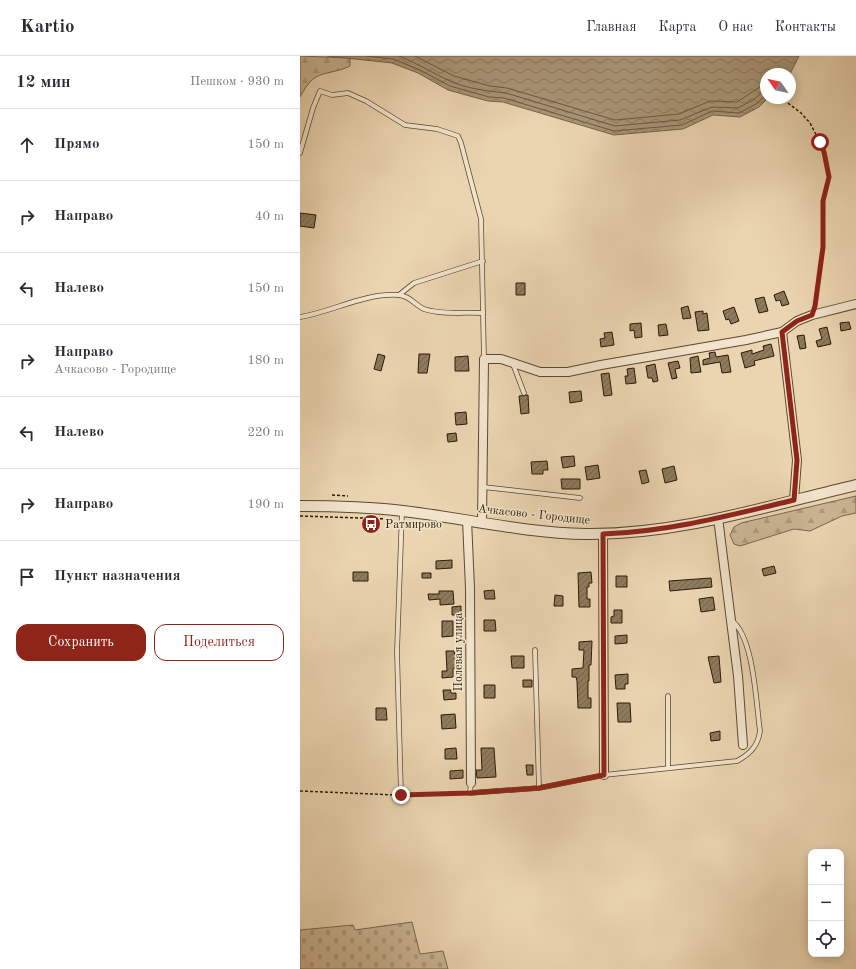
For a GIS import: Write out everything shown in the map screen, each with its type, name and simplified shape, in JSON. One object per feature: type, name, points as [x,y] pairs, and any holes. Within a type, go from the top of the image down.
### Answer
[{"type":"street","points":[[482,522],[482,419],[484,359],[501,359],[540,372],[568,372],[746,340],[782,332],[797,321],[812,315],[856,304]]},
{"type":"street","points":[[782,332],[797,460],[794,500]]},
{"type":"street","name":"Ачкасово - Городище","points":[[300,506],[347,507],[402,511],[564,533],[603,534],[655,530],[718,518],[856,486]]},
{"type":"street","points":[[718,518],[738,676],[743,745]]},
{"type":"street","name":"Полевая улица","points":[[467,520],[470,596],[471,783]]},
{"type":"street","points":[[603,534],[604,775]]},
{"type":"lane","points":[[300,153],[313,108],[320,92],[323,91],[332,95],[348,93],[366,101],[405,126],[437,129],[458,136],[481,219],[484,359]]},
{"type":"lane","points":[[399,295],[414,283],[483,261]]},
{"type":"lane","points":[[300,317],[316,315],[338,307],[377,297],[399,295],[405,296],[424,309],[434,312],[482,313]]},
{"type":"lane","points":[[513,364],[524,393]]},
{"type":"lane","points":[[483,487],[580,498]]},
{"type":"lane","points":[[401,795],[396,652],[402,511]]},
{"type":"lane","points":[[471,783],[470,793],[539,788],[604,775],[737,761],[747,756],[759,740],[760,731],[749,652],[740,628],[731,620]]},
{"type":"lane","points":[[535,650],[539,788]]},
{"type":"lane","points":[[668,696],[668,768]]},
{"type":"path","points":[[789,104],[801,113],[810,123],[824,152],[829,177],[823,201],[822,262],[815,306],[812,315]]},
{"type":"path","points":[[332,495],[348,496]]},
{"type":"path","points":[[300,516],[347,517]]},
{"type":"path","points":[[300,791],[401,795],[470,793]]},
{"type":"green space","points":[[300,56],[350,58],[350,66],[316,77],[309,83],[300,97]]},
{"type":"green space","points":[[856,496],[856,513],[842,516],[810,531],[794,529],[740,546],[734,544],[730,535],[734,527],[741,523]]},
{"type":"green space","points":[[412,922],[420,954],[443,951],[448,969],[300,969],[300,930],[353,925],[355,930]]},
{"type":"water","points":[[327,56],[799,56],[793,68],[760,68],[760,104],[762,104],[740,117],[713,115],[683,129],[614,135],[503,102],[488,101],[448,90],[418,73],[392,63]]},
{"type":"building","points":[[300,213],[316,215],[314,228],[300,226]]},
{"type":"building","points":[[516,283],[525,283],[525,295],[516,295]]},
{"type":"building","points":[[784,291],[789,304],[782,306],[780,300],[776,301],[774,295]]},
{"type":"building","points":[[764,297],[768,311],[759,313],[755,299]]},
{"type":"building","points":[[688,306],[691,318],[683,319],[681,308]]},
{"type":"building","points":[[734,307],[739,321],[731,324],[729,319],[726,320],[723,311]]},
{"type":"building","points":[[703,311],[703,314],[707,313],[709,330],[698,331],[695,312]]},
{"type":"building","points":[[849,322],[851,329],[841,331],[840,323]]},
{"type":"building","points":[[641,323],[642,337],[635,338],[634,330],[630,331],[630,324]]},
{"type":"building","points":[[666,324],[668,335],[659,336],[658,325]]},
{"type":"building","points":[[827,327],[831,344],[818,347],[816,341],[822,339],[819,329]]},
{"type":"building","points":[[612,332],[614,345],[601,347],[600,339],[605,338],[604,333]]},
{"type":"building","points":[[804,335],[806,348],[800,349],[797,336]]},
{"type":"building","points":[[771,344],[774,356],[754,361],[755,365],[745,368],[741,353],[752,350],[752,354],[764,350],[763,346]]},
{"type":"building","points":[[715,352],[716,357],[728,355],[731,372],[722,373],[720,362],[703,365],[703,360],[710,358],[709,353]]},
{"type":"building","points":[[378,354],[385,356],[381,371],[374,369]]},
{"type":"building","points":[[419,354],[430,354],[427,373],[418,373]]},
{"type":"building","points":[[468,356],[469,371],[455,371],[455,357]]},
{"type":"building","points":[[698,356],[701,372],[691,373],[690,358]]},
{"type":"building","points":[[678,361],[680,368],[675,369],[677,378],[672,379],[668,363]]},
{"type":"building","points":[[655,364],[658,381],[653,382],[652,378],[648,378],[646,366]]},
{"type":"building","points":[[634,368],[636,383],[626,384],[625,376],[628,376],[627,369]]},
{"type":"building","points":[[609,373],[612,395],[604,396],[601,374]]},
{"type":"building","points":[[581,391],[582,401],[570,403],[569,392]]},
{"type":"building","points":[[528,395],[529,413],[521,414],[519,396]]},
{"type":"building","points":[[466,412],[467,424],[456,425],[455,413]]},
{"type":"building","points":[[456,433],[457,441],[448,442],[447,434]]},
{"type":"building","points":[[574,456],[575,466],[563,468],[561,457]]},
{"type":"building","points":[[547,461],[548,470],[543,470],[543,474],[532,474],[531,462]]},
{"type":"building","points":[[598,465],[600,478],[587,480],[585,467]]},
{"type":"building","points":[[674,466],[677,480],[665,483],[662,469]]},
{"type":"building","points":[[646,470],[649,482],[642,484],[639,471]]},
{"type":"building","points":[[561,479],[580,479],[580,489],[562,489]]},
{"type":"building","points":[[452,560],[452,568],[436,569],[436,561]]},
{"type":"building","points":[[774,566],[776,573],[764,576],[762,569]]},
{"type":"building","points":[[353,572],[368,572],[368,581],[353,581]]},
{"type":"building","points":[[591,572],[592,583],[589,583],[589,587],[587,587],[587,599],[590,599],[590,607],[579,607],[578,573]]},
{"type":"building","points":[[422,573],[431,573],[431,578],[422,578]]},
{"type":"building","points":[[616,576],[627,576],[627,587],[616,587]]},
{"type":"building","points":[[711,578],[712,587],[670,591],[669,581]]},
{"type":"building","points":[[494,590],[495,599],[485,599],[484,591]]},
{"type":"building","points":[[439,591],[453,591],[454,604],[440,605],[440,599],[429,600],[428,594],[439,594]]},
{"type":"building","points":[[555,595],[563,596],[563,606],[554,606]]},
{"type":"building","points":[[713,597],[715,610],[701,612],[699,599]]},
{"type":"building","points":[[461,606],[461,615],[452,615],[452,607]]},
{"type":"building","points":[[614,610],[622,610],[622,623],[611,623],[611,617],[614,616]]},
{"type":"building","points":[[484,620],[495,620],[496,631],[484,631]]},
{"type":"building","points":[[442,621],[453,621],[453,636],[442,637]]},
{"type":"building","points":[[627,635],[627,643],[615,644],[615,636]]},
{"type":"building","points":[[592,641],[591,665],[589,665],[588,681],[588,698],[591,698],[591,708],[578,708],[577,681],[576,677],[572,677],[572,669],[583,668],[584,650],[579,650],[579,642]]},
{"type":"building","points":[[446,651],[454,651],[455,655],[458,655],[458,668],[453,668],[453,677],[442,678],[442,671],[447,671]]},
{"type":"building","points":[[511,656],[524,656],[524,668],[512,668]]},
{"type":"building","points":[[719,656],[721,682],[714,683],[708,657]]},
{"type":"building","points":[[628,674],[628,684],[625,684],[625,689],[616,689],[615,675]]},
{"type":"building","points":[[523,680],[532,680],[532,687],[523,687]]},
{"type":"building","points":[[484,685],[495,685],[495,698],[484,698]]},
{"type":"building","points":[[443,690],[451,690],[451,693],[456,693],[456,699],[444,700]]},
{"type":"building","points":[[617,703],[630,703],[631,722],[618,722]]},
{"type":"building","points":[[376,708],[386,708],[387,720],[376,720]]},
{"type":"building","points":[[455,714],[456,728],[442,729],[441,715]]},
{"type":"building","points":[[720,731],[720,740],[711,741],[710,733]]},
{"type":"building","points":[[456,748],[457,759],[445,759],[445,749]]},
{"type":"building","points":[[481,748],[494,748],[496,777],[477,778],[476,770],[482,770]]},
{"type":"building","points":[[526,765],[533,765],[533,775],[527,775]]},
{"type":"building","points":[[463,770],[463,778],[450,779],[450,771]]},
{"type":"place","name":"Ратмирово","points":[[371,524]]},
{"type":"route","points":[[401,795],[470,793],[539,788],[604,775],[603,534],[655,530],[718,518],[794,500],[797,460],[782,332],[797,321],[812,315],[815,306],[822,262],[823,201],[829,177],[824,152],[820,142]]}]
